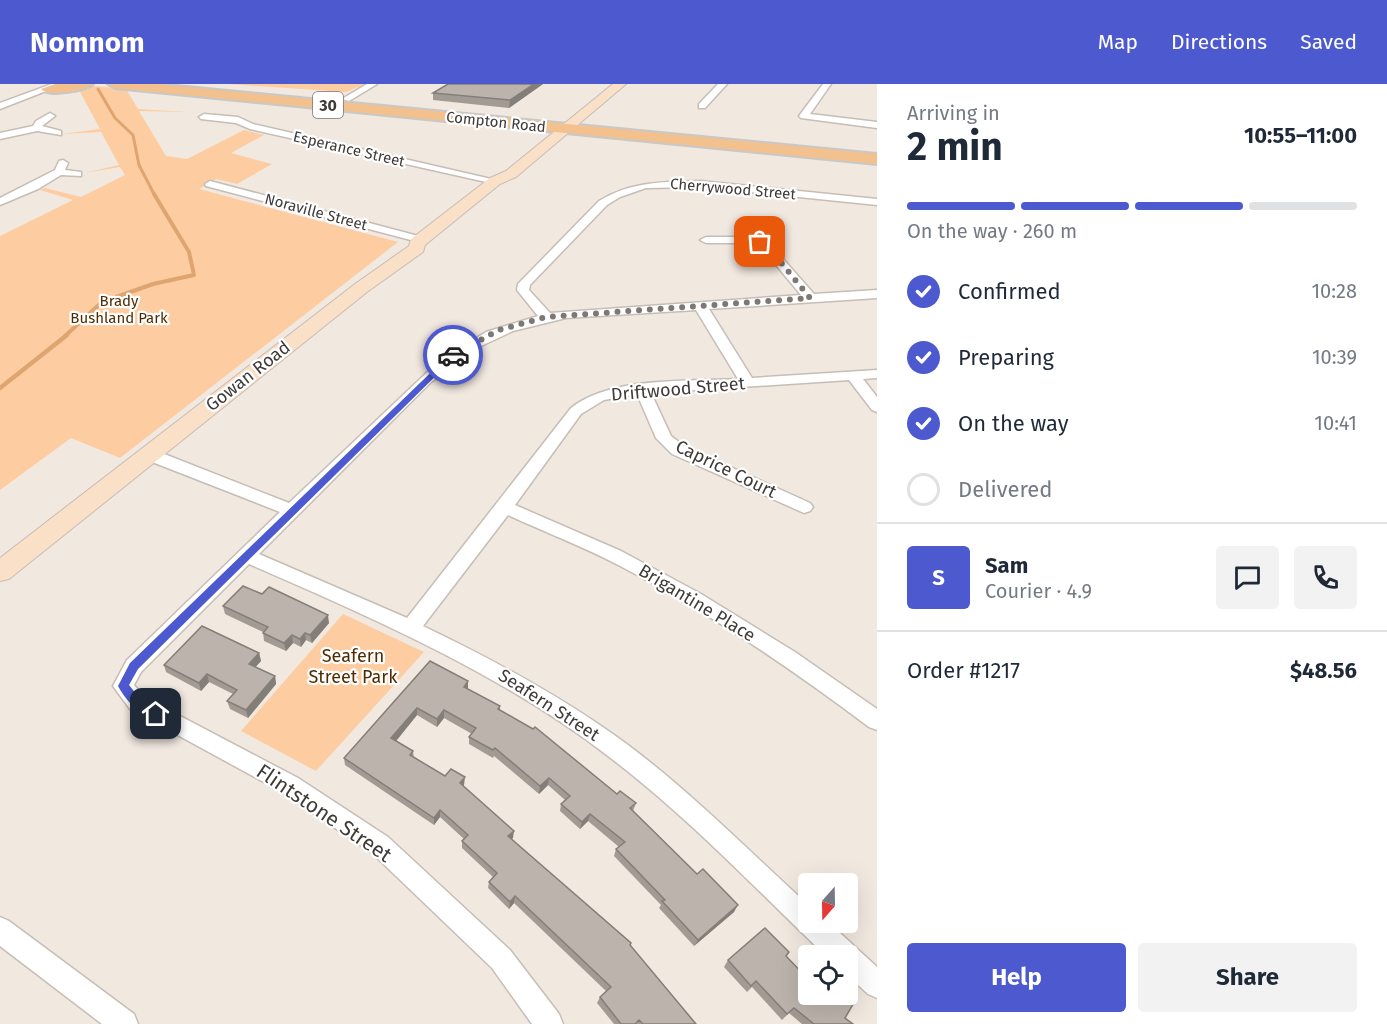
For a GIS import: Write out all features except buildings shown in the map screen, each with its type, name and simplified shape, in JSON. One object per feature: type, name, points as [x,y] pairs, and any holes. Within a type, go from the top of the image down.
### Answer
[{"type":"main road","points":[[47,87],[86,84]]},
{"type":"main road","name":"Compton Road","points":[[116,84],[527,125],[569,122],[877,152]]},
{"type":"main road","name":"Compton Road","points":[[183,84],[569,122],[877,159]]},
{"type":"main road","name":"Gowan Road","points":[[0,572],[361,288],[408,256],[417,248],[419,242],[495,182],[511,174],[569,122],[618,84]]},
{"type":"main road","name":"Gowan Road","points":[[495,182],[499,172],[511,159],[533,142],[569,122],[618,84]]},
{"type":"main road","points":[[527,125],[533,142]]},
{"type":"street","points":[[346,99],[373,84]]},
{"type":"street","points":[[702,106],[723,84]]},
{"type":"street","points":[[827,84],[804,116],[877,125]]},
{"type":"street","points":[[0,106],[47,87]]},
{"type":"street","points":[[37,128],[39,123],[50,116]]},
{"type":"street","name":"Esperance Street","points":[[198,118],[238,120],[250,126],[495,182]]},
{"type":"street","points":[[0,136],[37,128],[58,133]]},
{"type":"street","points":[[0,202],[34,187],[61,167],[77,174]]},
{"type":"street","points":[[631,175],[645,186]]},
{"type":"street","name":"Noraville Street","points":[[210,184],[419,242]]},
{"type":"street","name":"Cherrywood Street","points":[[546,317],[524,290],[524,284],[603,203],[616,195],[645,186],[700,184],[877,202]]},
{"type":"street","points":[[706,240],[748,240],[765,245],[810,298]]},
{"type":"street","points":[[245,555],[450,357],[499,330],[546,317],[700,304],[877,294]]},
{"type":"street","points":[[700,304],[748,383]]},
{"type":"street","name":"Driftwood Street","points":[[411,627],[505,507],[576,411],[588,400],[606,393],[642,389],[877,374]]},
{"type":"street","points":[[853,376],[877,407]]},
{"type":"street","name":"Caprice Court","points":[[642,389],[664,438],[678,450],[804,507]]},
{"type":"street","points":[[148,454],[293,511]]},
{"type":"street","name":"Brigantine Place","points":[[505,507],[629,562],[725,617],[817,676],[877,720]]},
{"type":"street","name":"Seafern Street","points":[[245,555],[411,627],[492,669],[620,752],[798,912]]},
{"type":"street","name":"Flintstone Street","points":[[245,555],[134,666],[123,686],[136,704],[290,785],[380,845],[501,959],[549,1024]]},
{"type":"street","points":[[0,930],[124,1024]]},
{"type":"street","name":"Seafern Street","points":[[821,933],[833,945]]},
{"type":"street","name":"Seafern Street","points":[[858,968],[877,985]]},
{"type":"green space","points":[[228,84],[365,84],[346,92]]},
{"type":"green space","name":"Brady Bushland Park","points":[[94,86],[126,89],[138,109],[187,112],[139,111],[166,156],[187,159],[244,130],[264,135],[231,153],[272,164],[237,184],[216,179],[199,189],[398,242],[120,458],[71,438],[0,490],[0,236],[73,200],[40,190],[45,188],[81,197],[125,175],[120,167],[84,173],[119,165],[101,132],[62,134],[100,129],[78,88]]},
{"type":"green space","name":"Seafern Street Park","points":[[343,614],[424,652],[316,771],[241,731]]},
{"type":"waterway","points":[[98,89],[115,118],[133,135],[139,165],[155,196]]},
{"type":"waterway","points":[[65,336],[102,302],[153,284],[194,275],[189,252],[154,194]]},
{"type":"waterway","points":[[0,388],[67,335]]},
{"type":"way so far","points":[[453,355],[484,336],[546,317],[586,312],[810,298],[770,249],[760,242]]},
{"type":"route","points":[[156,714],[136,704],[123,686],[134,666],[245,555],[453,355]]}]
